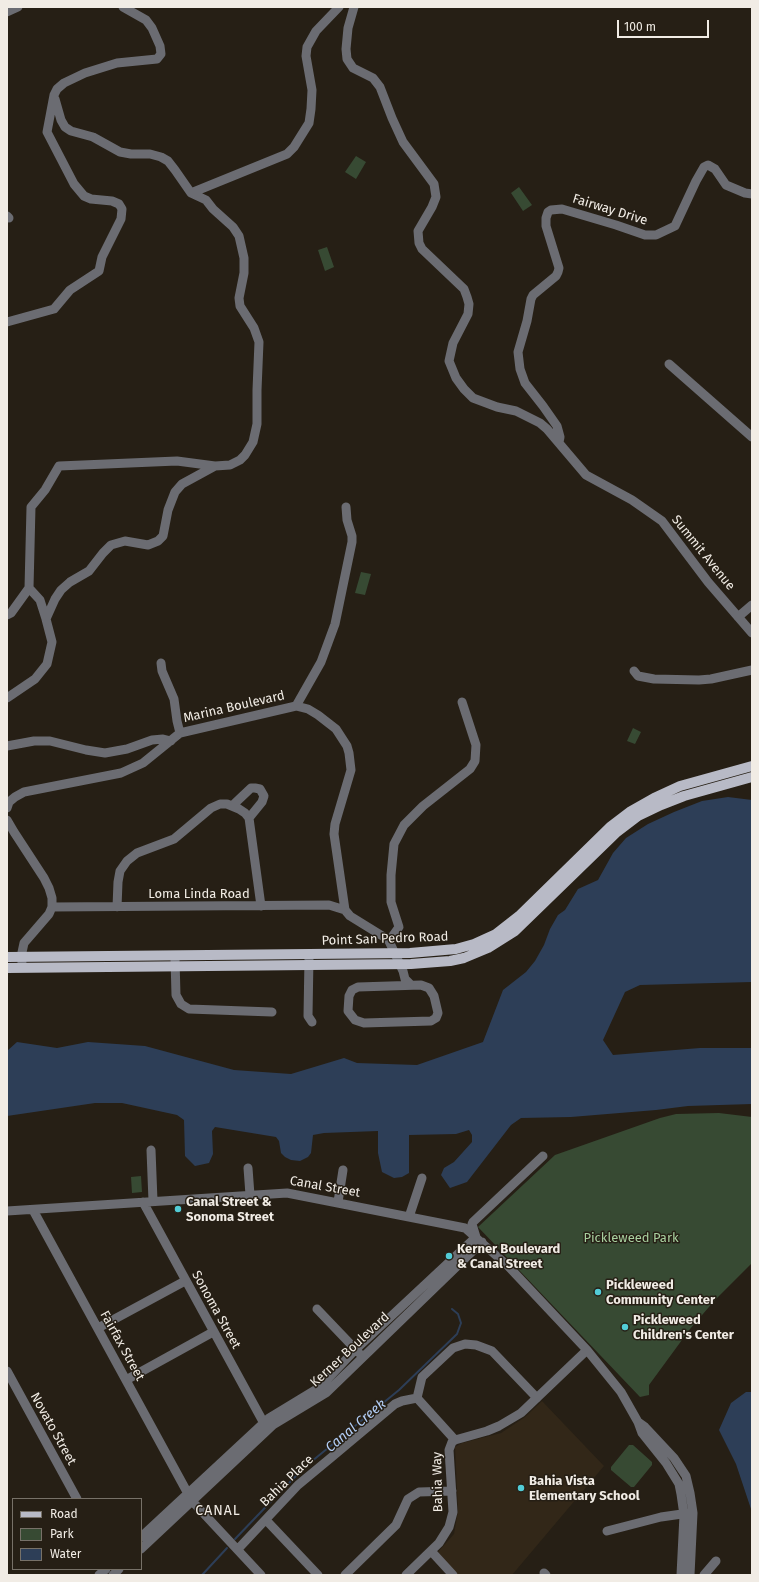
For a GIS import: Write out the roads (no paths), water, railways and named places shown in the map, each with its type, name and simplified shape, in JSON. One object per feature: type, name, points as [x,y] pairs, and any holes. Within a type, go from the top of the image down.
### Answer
[{"type":"main road","name":"Point San Pedro Road","points":[[7,957],[395,953],[456,949],[474,944],[496,934],[519,916],[610,828],[631,811],[680,786],[752,766]]},
{"type":"main road","name":"Point San Pedro Road","points":[[7,968],[399,964],[450,961],[475,954],[488,948],[515,931],[617,832],[638,816],[661,804],[684,796],[752,777]]},
{"type":"street","points":[[7,12],[18,7]]},
{"type":"street","points":[[7,322],[54,310],[70,290],[99,272],[102,258],[121,220],[122,208],[120,204],[112,201],[91,199],[84,196],[74,184],[47,132],[54,95],[57,89],[64,83],[85,73],[117,63],[157,59],[161,54],[160,46],[152,28],[146,20],[123,7]]},
{"type":"street","points":[[191,193],[287,154],[294,147],[309,123],[311,109],[312,90],[306,56],[307,47],[316,31],[339,7]]},
{"type":"street","name":"Summit Avenue","points":[[354,7],[348,28],[346,59],[353,68],[373,78],[380,87],[403,142],[434,184],[436,197],[418,231],[419,243],[422,249],[464,289],[467,296],[469,304],[468,314],[453,343],[450,361],[456,378],[464,389],[474,398],[497,407],[516,411],[540,423],[548,429],[586,475],[632,500],[662,521],[708,582],[752,633]]},
{"type":"street","points":[[7,615],[11,613],[29,588],[30,507],[45,490],[59,466],[177,461],[215,466],[230,464],[240,460],[245,455],[253,442],[257,424],[259,342],[254,328],[240,306],[239,298],[244,273],[244,258],[239,236],[233,227],[213,209],[206,200],[191,193],[168,161],[150,154],[131,154],[120,152],[93,137],[71,131],[65,127],[61,120],[54,95]]},
{"type":"street","name":"Fairway Drive","points":[[559,442],[560,437],[557,426],[544,406],[525,383],[520,369],[518,352],[531,299],[533,295],[556,276],[559,268],[546,226],[548,212],[551,210],[562,209],[645,235],[656,235],[675,226],[696,181],[704,167],[708,165],[715,168],[726,185],[745,193],[752,194]]},
{"type":"street","points":[[669,364],[752,436]]},
{"type":"street","points":[[46,619],[61,590],[70,582],[89,571],[111,545],[125,541],[148,545],[158,542],[163,536],[168,510],[175,492],[188,479],[215,466]]},
{"type":"street","points":[[296,706],[321,662],[335,624],[352,542],[352,536],[347,520],[346,507]]},
{"type":"street","points":[[7,698],[35,679],[48,664],[52,642],[40,600],[29,588]]},
{"type":"street","points":[[738,617],[752,604]]},
{"type":"street","points":[[161,663],[162,671],[174,700],[176,721],[180,733]]},
{"type":"street","points":[[634,671],[638,676],[649,678],[699,680],[711,679],[752,670]]},
{"type":"street","points":[[389,941],[399,927],[391,902],[391,875],[394,844],[404,825],[423,806],[470,769],[475,761],[476,745],[462,702]]},
{"type":"street","name":"Marina Boulevard","points":[[7,808],[9,802],[24,792],[122,773],[143,764],[180,733],[296,706],[318,715],[336,729],[347,746],[349,753],[351,770],[335,824],[334,834],[345,910]]},
{"type":"street","points":[[7,746],[34,741],[50,741],[105,753],[127,749],[152,740],[163,739],[171,741]]},
{"type":"street","points":[[233,805],[251,788],[260,789],[264,796],[262,802],[249,818]]},
{"type":"street","points":[[117,907],[120,871],[127,861],[137,853],[174,839],[211,808],[220,804],[233,805],[245,813],[249,818],[261,906]]},
{"type":"street","points":[[7,820],[49,888],[52,898],[52,907],[43,922],[24,943],[21,957],[22,968]]},
{"type":"street","name":"Loma Linda Road","points":[[52,907],[329,905],[345,910]]},
{"type":"street","points":[[345,910],[350,916],[389,941],[403,971],[405,979],[411,985]]},
{"type":"street","points":[[309,954],[308,1016],[312,1022]]},
{"type":"street","points":[[175,956],[176,995],[181,1004],[189,1009],[272,1012]]},
{"type":"street","points":[[392,986],[398,976],[399,964]]},
{"type":"street","points":[[421,985],[429,988],[434,996],[438,1013],[436,1018],[431,1021],[364,1023],[355,1020],[350,1015],[348,1011],[349,996],[352,990],[358,987],[392,986],[421,985]]},
{"type":"street","points":[[151,1150],[153,1201]]},
{"type":"street","points":[[479,1240],[472,1224],[473,1222],[543,1156]]},
{"type":"street","points":[[248,1168],[250,1195]]},
{"type":"street","points":[[338,1202],[343,1170]]},
{"type":"street","points":[[409,1217],[422,1178]]},
{"type":"street","name":"Canal Street","points":[[7,1211],[287,1193],[462,1228],[479,1240],[508,1266],[587,1350],[621,1392],[638,1422],[645,1427],[674,1458],[686,1476],[690,1493],[688,1513]]},
{"type":"street","name":"Sonoma Street","points":[[142,1202],[266,1426]]},
{"type":"street","name":"Fairfax Street","points":[[33,1210],[190,1498]]},
{"type":"street","name":"Kerner Boulevard","points":[[142,1548],[190,1498],[266,1426],[269,1418],[320,1388],[356,1350],[479,1240]]},
{"type":"street","name":"Kerner Boulevard","points":[[266,1426],[273,1426],[326,1393],[479,1240]]},
{"type":"street","points":[[98,1328],[185,1281]]},
{"type":"street","points":[[318,1309],[362,1357]]},
{"type":"street","points":[[126,1380],[213,1332]]},
{"type":"street","points":[[455,1440],[417,1398],[422,1377],[453,1348],[465,1344],[476,1345],[492,1351],[537,1398]]},
{"type":"street","name":"Bahia Way","points":[[406,1575],[439,1543],[449,1527],[453,1512],[450,1450],[452,1442],[499,1426],[521,1413],[587,1350]]},
{"type":"street","name":"Novato Street","points":[[7,1370],[76,1498]]},
{"type":"street","name":"Bahia Place","points":[[238,1549],[298,1485],[395,1404],[417,1398]]},
{"type":"street","points":[[345,1575],[396,1525],[408,1499],[419,1492],[452,1491]]},
{"type":"street","points":[[190,1498],[261,1575]]},
{"type":"street","name":"Kerner Boulevard","points":[[142,1536],[190,1498]]},
{"type":"street","points":[[606,1531],[661,1517],[688,1513]]},
{"type":"street","points":[[681,1575],[688,1513]]},
{"type":"street","points":[[688,1513],[690,1575]]},
{"type":"street","points":[[266,1520],[318,1575]]},
{"type":"street","points":[[431,1551],[453,1575]]},
{"type":"street","points":[[704,1575],[716,1561]]},
{"type":"water","points":[[728,797],[752,800],[752,982],[640,985],[625,992],[603,1040],[613,1055],[700,1048],[752,1048],[752,1104],[688,1106],[571,1117],[521,1118],[511,1125],[467,1182],[450,1188],[441,1175],[444,1168],[454,1162],[472,1142],[472,1135],[469,1130],[456,1134],[409,1135],[409,1173],[402,1177],[394,1178],[382,1172],[378,1153],[378,1131],[324,1133],[313,1135],[311,1153],[308,1157],[300,1161],[291,1160],[281,1153],[279,1141],[276,1137],[215,1127],[212,1131],[213,1154],[209,1163],[195,1166],[185,1156],[184,1120],[177,1115],[122,1103],[95,1103],[7,1116],[7,1051],[17,1042],[57,1048],[88,1042],[145,1046],[234,1070],[291,1074],[344,1058],[357,1063],[417,1065],[483,1042],[503,990],[526,972],[535,961],[558,915],[565,910],[578,889],[598,880],[613,853],[626,838],[648,824],[674,812],[702,801]]},
{"type":"water","points":[[746,1392],[752,1392],[752,1512],[736,1464],[719,1430],[731,1403]]},
{"type":"waterway","name":"Canal Creek","points":[[235,1539],[306,1466],[399,1390],[457,1334],[461,1323],[458,1314],[452,1309]]},
{"type":"waterway","name":"Canal Creek","points":[[202,1575],[227,1548]]},
{"type":"place","name":"Canal Street & Sonoma Street","points":[[178,1209]]},
{"type":"place","name":"Kerner Boulevard & Canal Street","points":[[449,1256]]},
{"type":"place","name":"Pickleweed Community Center","points":[[598,1292]]},
{"type":"place","name":"Pickleweed Children's Center","points":[[625,1327]]},
{"type":"place","name":"Bahia Vista Elementary School","points":[[521,1488]]},
{"type":"district","name":"CANAL","points":[[218,1511]]},
{"type":"park label","name":"Pickleweed Park","points":[[631,1238]]}]
